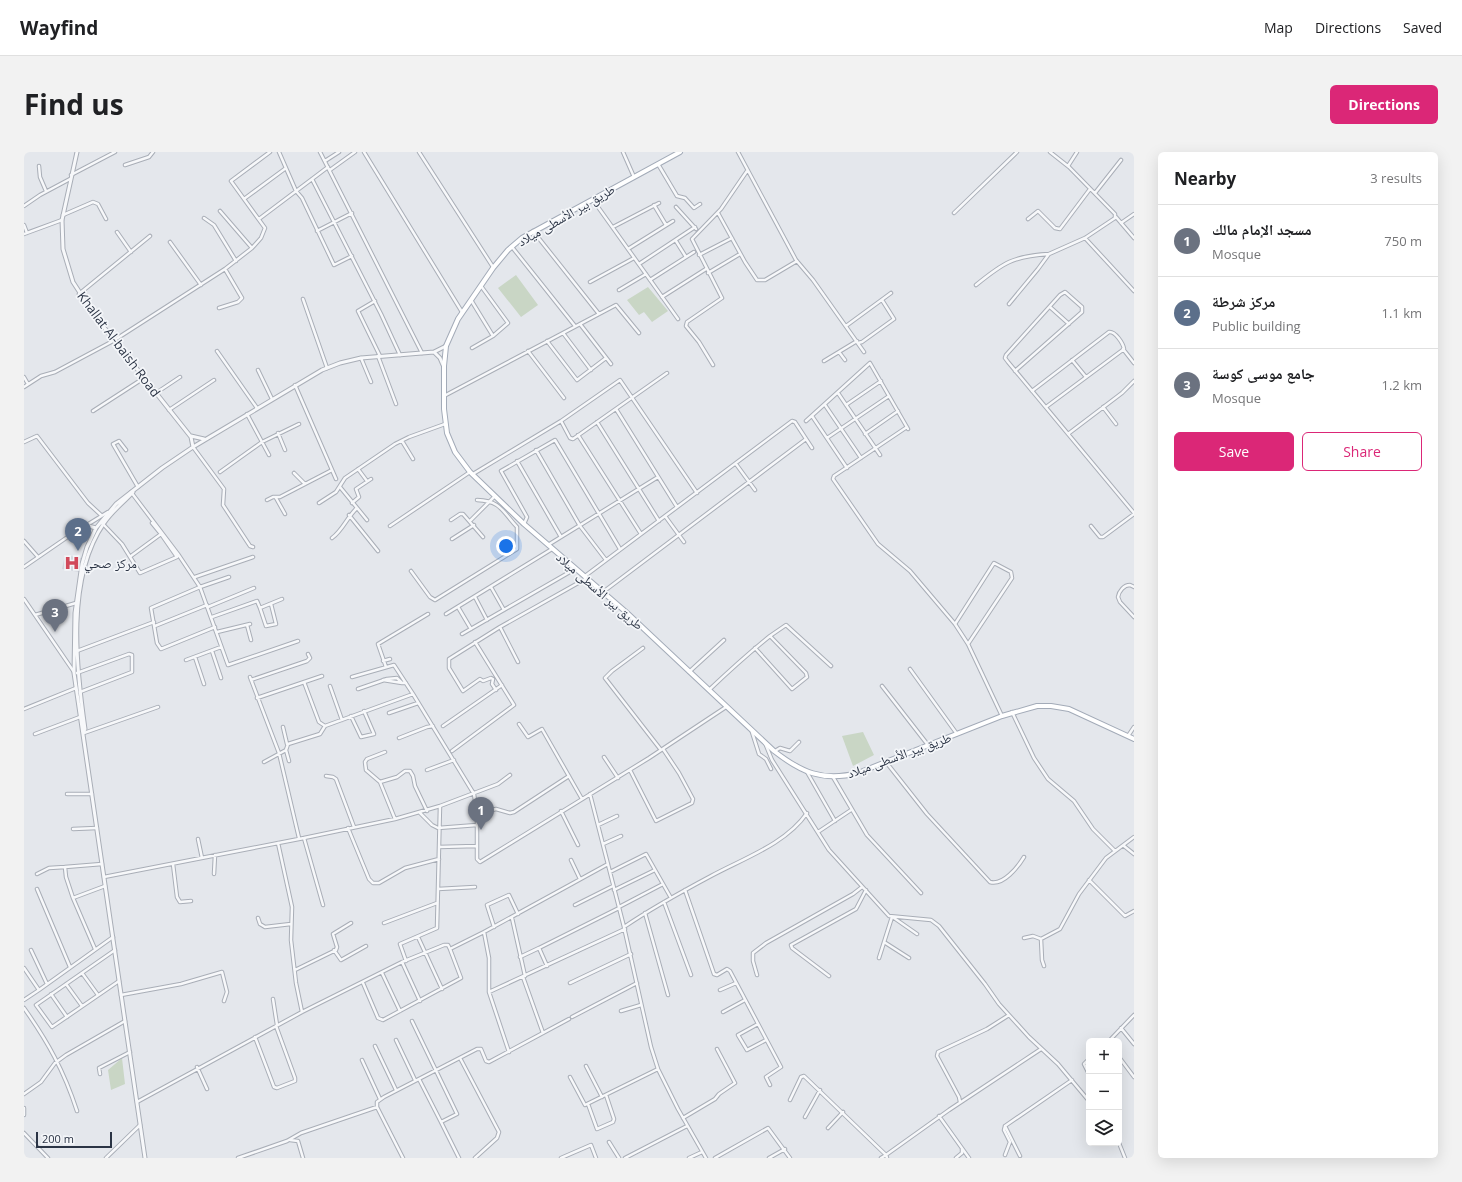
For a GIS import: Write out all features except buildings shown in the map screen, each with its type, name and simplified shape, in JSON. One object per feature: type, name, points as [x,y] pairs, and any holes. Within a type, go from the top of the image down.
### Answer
[{"type":"main road","name":"طريق بير الأسطى ميلاد","points":[[680,152],[533,231],[512,246],[462,312],[454,325],[446,346],[443,397],[445,424],[455,452],[471,473],[524,524],[603,592],[774,751],[790,764],[808,772],[833,777],[858,773],[1012,712],[1037,706],[1062,708],[1088,717],[1134,739]]},
{"type":"street","name":"Khallat Al-baish Road","points":[[77,152],[62,220],[65,257],[79,294],[114,341],[189,435]]},
{"type":"street","points":[[71,175],[115,152]]},
{"type":"street","points":[[125,165],[149,157],[153,152]]},
{"type":"street","points":[[24,387],[42,376],[55,372],[114,341],[225,269],[252,248],[261,238],[265,230],[231,181],[270,152]]},
{"type":"street","points":[[279,152],[296,191],[302,198],[335,265],[352,256]]},
{"type":"street","points":[[320,152],[422,353]]},
{"type":"street","points":[[325,161],[339,152]]},
{"type":"street","points":[[259,220],[312,179],[355,152]]},
{"type":"street","points":[[364,152],[462,312]]},
{"type":"street","points":[[420,152],[494,268]]},
{"type":"street","points":[[623,152],[634,177]]},
{"type":"street","points":[[738,152],[797,261],[864,352]]},
{"type":"street","points":[[954,213],[1017,152]]},
{"type":"street","points":[[1050,152],[1068,166],[1095,193],[1134,237]]},
{"type":"street","points":[[1068,166],[1077,152]]},
{"type":"street","points":[[1095,193],[1122,160]]},
{"type":"street","points":[[658,164],[677,196],[685,198],[694,208],[700,204]]},
{"type":"street","points":[[39,166],[40,178],[46,191]]},
{"type":"street","points":[[244,199],[286,168]]},
{"type":"street","points":[[713,365],[701,344],[686,326],[687,322],[722,299],[692,239],[718,213],[747,171]]},
{"type":"street","points":[[24,206],[46,191],[70,179]]},
{"type":"street","points":[[312,179],[352,256],[400,355]]},
{"type":"street","points":[[1028,219],[1038,212],[1055,228],[1060,229],[1090,189]]},
{"type":"street","points":[[592,199],[678,319]]},
{"type":"street","points":[[63,215],[93,202],[98,204],[106,219]]},
{"type":"street","points":[[613,227],[659,203]]},
{"type":"street","points":[[654,205],[666,225]]},
{"type":"street","points":[[639,264],[695,228],[676,207]]},
{"type":"street","points":[[220,211],[252,248]]},
{"type":"street","points":[[318,231],[352,213]]},
{"type":"street","points":[[718,213],[756,278],[761,281],[797,261]]},
{"type":"street","points":[[1122,223],[1134,214]]},
{"type":"street","points":[[976,285],[1008,261],[1048,254],[1085,238],[1113,220],[1116,216]]},
{"type":"street","points":[[204,218],[214,225],[236,261]]},
{"type":"street","points":[[24,225],[26,233],[62,220]]},
{"type":"street","points":[[628,249],[673,221]]},
{"type":"street","points":[[533,231],[599,314]]},
{"type":"street","points":[[117,232],[131,252]]},
{"type":"street","points":[[79,294],[150,236]]},
{"type":"street","points":[[699,255],[732,238]]},
{"type":"street","points":[[1085,238],[1134,291]]},
{"type":"street","points":[[676,241],[686,257]]},
{"type":"street","points":[[170,242],[201,285]]},
{"type":"street","points":[[512,246],[575,326]]},
{"type":"street","points":[[650,280],[694,252]]},
{"type":"street","points":[[708,273],[741,254]]},
{"type":"street","points":[[1009,304],[1038,269],[1048,254]]},
{"type":"street","points":[[590,282],[634,258]]},
{"type":"street","points":[[219,308],[225,304],[238,302],[242,298],[225,269]]},
{"type":"street","points":[[662,297],[706,269]]},
{"type":"street","points":[[619,290],[646,274]]},
{"type":"street","points":[[472,348],[493,336],[508,323],[481,286]]},
{"type":"street","points":[[1015,371],[1082,312],[1081,306],[1064,292],[1006,355],[1006,360],[1015,371],[1032,390],[1134,514],[1103,537],[1100,537],[1092,526]]},
{"type":"street","points":[[846,326],[891,293]]},
{"type":"street","points":[[303,299],[327,368]]},
{"type":"street","points":[[471,300],[493,336]]},
{"type":"street","points":[[824,361],[858,342],[862,342],[895,318],[882,300]]},
{"type":"street","points":[[374,301],[358,311],[379,356],[396,404]]},
{"type":"street","points":[[443,397],[575,326],[618,305],[639,333]]},
{"type":"street","points":[[1050,306],[1069,324]]},
{"type":"street","points":[[580,324],[611,364]]},
{"type":"street","points":[[1032,390],[1110,332],[1114,334],[1123,344],[1123,349],[1134,363]]},
{"type":"street","points":[[563,333],[591,370]]},
{"type":"street","points":[[547,341],[578,380],[606,358]]},
{"type":"street","points":[[24,567],[85,525],[108,512],[137,488],[193,447],[272,398],[327,368],[361,358],[434,352],[446,346]]},
{"type":"street","points":[[1046,407],[1123,349]]},
{"type":"street","points":[[217,351],[257,408]]},
{"type":"street","points":[[528,351],[564,398]]},
{"type":"street","points":[[434,352],[440,358],[444,366]]},
{"type":"street","points":[[839,352],[845,360]]},
{"type":"street","points":[[361,358],[371,382]]},
{"type":"street","points":[[1072,360],[1086,377]]},
{"type":"street","points":[[806,421],[870,363],[907,428],[834,476],[833,479],[876,542],[910,571],[955,624],[968,644],[1002,716]]},
{"type":"street","points":[[258,370],[272,398]]},
{"type":"street","points":[[561,421],[571,438],[578,435],[667,373]]},
{"type":"street","points":[[24,377],[28,384]]},
{"type":"street","points":[[156,393],[180,377]]},
{"type":"street","points":[[92,411],[144,378]]},
{"type":"street","points":[[169,410],[214,380]]},
{"type":"street","points":[[390,526],[471,473],[561,421],[619,380],[622,381],[631,398],[697,493]]},
{"type":"street","points":[[846,405],[881,381]]},
{"type":"street","points":[[1068,434],[1134,381]]},
{"type":"street","points":[[295,385],[336,479]]},
{"type":"street","points":[[838,393],[880,455]]},
{"type":"street","points":[[827,438],[889,396]]},
{"type":"street","points":[[825,405],[861,458]]},
{"type":"street","points":[[1103,407],[1116,424]]},
{"type":"street","points":[[616,409],[677,507]]},
{"type":"street","points":[[865,434],[898,411]]},
{"type":"street","points":[[247,414],[269,456]]},
{"type":"street","points":[[812,416],[847,468]]},
{"type":"street","points":[[496,690],[492,684],[493,679],[491,678],[484,680],[480,679],[462,691],[447,664],[449,659],[500,627],[586,577],[620,549],[792,421],[795,422],[812,448]]},
{"type":"street","points":[[597,422],[659,521]]},
{"type":"street","points":[[220,472],[262,442],[299,424]]},
{"type":"street","points":[[319,503],[340,487],[345,478],[402,441],[445,424]]},
{"type":"street","points":[[278,433],[285,450]]},
{"type":"street","points":[[189,435],[197,439],[206,439]]},
{"type":"street","points":[[189,435],[193,440],[193,447],[218,479],[224,491],[223,505],[250,546],[253,547]]},
{"type":"street","points":[[578,435],[641,534]]},
{"type":"street","points":[[24,442],[36,436],[88,504],[101,515]]},
{"type":"street","points":[[603,592],[806,439]]},
{"type":"street","points":[[524,524],[527,517],[501,472],[517,461],[556,440],[598,515],[620,549]]},
{"type":"street","points":[[126,450],[119,441],[114,444],[137,488]]},
{"type":"street","points":[[402,441],[413,459]]},
{"type":"street","points":[[536,450],[580,526],[606,560]]},
{"type":"street","points":[[517,461],[561,538]]},
{"type":"street","points":[[736,464],[755,490]]},
{"type":"street","points":[[358,469],[367,481]]},
{"type":"street","points":[[267,500],[280,497],[332,470]]},
{"type":"street","points":[[294,473],[305,484]]},
{"type":"street","points":[[548,545],[658,477]]},
{"type":"street","points":[[352,503],[359,497],[356,488],[371,479]]},
{"type":"street","points":[[340,487],[352,503],[368,520]]},
{"type":"street","points":[[75,666],[79,594],[86,554],[96,528],[131,493]]},
{"type":"street","points":[[131,493],[195,577],[212,617],[228,665],[298,641]]},
{"type":"street","points":[[470,521],[495,496]]},
{"type":"street","points":[[276,497],[285,514]]},
{"type":"street","points":[[411,571],[430,597],[435,600],[517,549],[517,527],[502,512],[498,504],[491,501],[477,500]]},
{"type":"street","points":[[332,538],[340,531],[349,515],[357,508]]},
{"type":"street","points":[[86,554],[108,512]]},
{"type":"street","points":[[451,520],[461,514],[464,515],[474,524],[483,537]]},
{"type":"street","points":[[349,515],[378,551]]},
{"type":"street","points":[[665,516],[684,542]]},
{"type":"street","points":[[102,523],[114,534],[140,572],[176,557],[152,523]]},
{"type":"street","points":[[452,539],[474,524]]},
{"type":"street","points":[[85,525],[96,528]]},
{"type":"street","points":[[130,556],[161,534]]},
{"type":"street","points":[[24,541],[38,557]]},
{"type":"street","points":[[446,614],[552,549]]},
{"type":"street","points":[[195,577],[253,558]]},
{"type":"street","points":[[955,624],[994,563],[1011,572],[1012,578],[968,644]]},
{"type":"street","points":[[462,634],[576,569]]},
{"type":"street","points":[[215,627],[163,649],[160,648],[157,643],[151,608],[200,587],[229,577]]},
{"type":"street","points":[[1134,587],[1126,585],[1120,591],[1118,597],[1120,602],[1134,617]]},
{"type":"street","points":[[491,587],[504,610]]},
{"type":"street","points":[[155,626],[254,588]]},
{"type":"street","points":[[79,594],[76,603],[75,666],[85,729],[83,733]]},
{"type":"street","points":[[475,597],[487,620]]},
{"type":"street","points":[[24,599],[76,673],[76,688],[145,1158]]},
{"type":"street","points":[[260,608],[282,599]]},
{"type":"street","points":[[212,617],[256,601],[266,626],[276,624],[271,604]]},
{"type":"street","points":[[35,615],[76,603]]},
{"type":"street","points":[[458,607],[471,629]]},
{"type":"street","points":[[386,666],[378,647],[379,643],[428,614]]},
{"type":"street","points":[[77,651],[154,622]]},
{"type":"street","points":[[217,632],[248,625],[251,640]]},
{"type":"street","points":[[709,690],[755,648],[786,625],[831,666]]},
{"type":"street","points":[[500,627],[518,662]]},
{"type":"street","points":[[755,648],[791,689],[794,689],[807,677],[807,675],[770,636]]},
{"type":"street","points":[[690,672],[724,640]]},
{"type":"street","points":[[452,751],[513,706],[513,703],[475,642]]},
{"type":"street","points":[[186,660],[222,647]]},
{"type":"street","points":[[630,770],[656,821],[692,803],[693,799],[679,773],[605,678],[643,648]]},
{"type":"street","points":[[212,651],[221,678]]},
{"type":"street","points":[[76,673],[129,654],[132,655],[132,672],[80,692]]},
{"type":"street","points":[[299,838],[279,753],[250,678],[308,661],[310,658],[308,654]]},
{"type":"street","points":[[195,657],[204,684]]},
{"type":"street","points":[[383,661],[390,659]]},
{"type":"street","points":[[352,677],[386,666],[396,666],[474,794],[477,814],[476,858],[480,862],[582,798],[618,778],[727,707]]},
{"type":"street","points":[[910,669],[957,734]]},
{"type":"street","points":[[257,698],[322,676]]},
{"type":"street","points":[[358,689],[395,677],[402,683],[406,683]]},
{"type":"street","points":[[304,682],[319,722],[326,726]]},
{"type":"street","points":[[443,726],[502,685]]},
{"type":"street","points":[[330,686],[342,720]]},
{"type":"street","points":[[882,686],[928,745]]},
{"type":"street","points":[[24,709],[76,688]]},
{"type":"street","points":[[287,745],[319,734],[326,726],[413,694]]},
{"type":"street","points":[[389,713],[418,703]]},
{"type":"street","points":[[83,733],[158,706]]},
{"type":"street","points":[[351,716],[361,737],[374,734],[364,711]]},
{"type":"street","points":[[1012,712],[1034,758],[1048,779],[1074,801],[1098,835],[1115,851]]},
{"type":"street","points":[[35,734],[80,716]]},
{"type":"street","points":[[519,724],[528,737],[542,729],[582,798]]},
{"type":"street","points":[[399,738],[433,726]]},
{"type":"street","points":[[283,727],[289,761]]},
{"type":"street","points":[[1128,736],[1134,727]]},
{"type":"street","points":[[751,729],[759,754],[766,759],[771,769]]},
{"type":"street","points":[[764,741],[772,760],[837,860],[892,918],[917,934]]},
{"type":"street","points":[[774,751],[780,748],[790,750],[799,742]]},
{"type":"street","points":[[264,762],[286,750]]},
{"type":"street","points":[[385,752],[365,762],[367,771],[380,782],[395,819]]},
{"type":"street","points":[[604,757],[618,778]]},
{"type":"street","points":[[427,770],[454,760]]},
{"type":"street","points":[[886,762],[928,814],[990,882],[996,883],[1002,881],[1024,857]]},
{"type":"street","points":[[380,782],[397,777],[405,771],[410,771],[413,776],[415,786],[427,810]]},
{"type":"street","points":[[808,772],[835,821]]},
{"type":"street","points":[[104,876],[304,838],[420,813],[501,783],[510,775]]},
{"type":"street","points":[[326,776],[336,779],[354,827]]},
{"type":"street","points":[[477,814],[496,809],[510,813],[514,812],[569,776]]},
{"type":"street","points":[[833,777],[866,835],[921,893]]},
{"type":"street","points":[[67,794],[92,794]]},
{"type":"street","points":[[590,794],[631,954],[648,1039],[658,1069],[687,1126],[706,1158]]},
{"type":"street","points":[[406,961],[399,944],[436,929],[439,859],[438,828],[440,806]]},
{"type":"street","points":[[818,832],[851,810]]},
{"type":"street","points":[[561,811],[578,845]]},
{"type":"street","points":[[420,813],[432,825],[438,828],[477,825]]},
{"type":"street","points":[[489,992],[524,977],[624,928],[645,913],[685,890],[765,848],[793,827],[807,813]]},
{"type":"street","points":[[598,825],[618,816]]},
{"type":"street","points":[[73,829],[97,828]]},
{"type":"street","points":[[348,828],[369,879],[373,883],[379,883],[405,868],[439,859]]},
{"type":"street","points":[[603,844],[621,836]]},
{"type":"street","points":[[1024,938],[1032,936],[1041,939],[1061,928],[1079,894],[1106,858],[1134,837]]},
{"type":"street","points":[[304,838],[323,905]]},
{"type":"street","points":[[198,839],[202,858]]},
{"type":"street","points":[[278,843],[292,907],[291,924],[295,970],[302,1012]]},
{"type":"street","points":[[439,847],[476,846]]},
{"type":"street","points":[[1124,846],[1134,854]]},
{"type":"street","points":[[610,872],[646,854],[671,898]]},
{"type":"street","points":[[214,874],[215,855]]},
{"type":"street","points":[[571,860],[580,879]]},
{"type":"street","points":[[37,874],[49,868],[102,864]]},
{"type":"street","points":[[173,864],[177,897],[180,902],[191,901]]},
{"type":"street","points":[[450,949],[512,918],[608,864]]},
{"type":"street","points":[[65,866],[66,877],[95,949]]},
{"type":"street","points":[[575,904],[655,870]]},
{"type":"street","points":[[1089,880],[1125,916],[1134,911]]},
{"type":"street","points":[[520,957],[663,884]]},
{"type":"street","points":[[74,898],[105,886]]},
{"type":"street","points":[[438,889],[474,887]]},
{"type":"street","points":[[757,975],[752,961],[753,954],[766,943],[853,894],[862,887]]},
{"type":"street","points":[[37,888],[70,967]]},
{"type":"street","points":[[685,890],[714,974],[718,975],[728,969],[781,1068],[766,1077],[770,1085]]},
{"type":"street","points":[[829,976],[791,946],[856,909],[866,890]]},
{"type":"street","points":[[494,927],[487,905],[509,895],[518,914]]},
{"type":"street","points":[[664,902],[691,976]]},
{"type":"street","points":[[384,923],[437,903]]},
{"type":"street","points":[[645,913],[668,995]]},
{"type":"street","points":[[258,918],[260,924],[265,927],[291,924]]},
{"type":"street","points":[[512,918],[524,977],[543,1033]]},
{"type":"street","points":[[880,958],[892,918]]},
{"type":"street","points":[[892,918],[925,919],[936,923],[1009,1015],[1072,1080],[1086,1097]]},
{"type":"street","points":[[295,970],[334,950],[337,947],[333,934],[351,923]]},
{"type":"street","points":[[484,932],[489,958],[489,992],[509,1052]]},
{"type":"street","points":[[24,1000],[113,937]]},
{"type":"street","points":[[418,937],[424,953],[442,989]]},
{"type":"street","points":[[1041,939],[1042,960],[1044,966]]},
{"type":"street","points":[[884,942],[909,958]]},
{"type":"street","points":[[136,1102],[198,1067],[302,1012],[363,983],[402,962],[424,953],[446,945],[450,949],[461,977],[442,989],[383,1020],[380,1019],[363,983]]},
{"type":"street","points":[[334,950],[341,960],[366,946]]},
{"type":"street","points":[[539,948],[547,966]]},
{"type":"street","points":[[31,950],[48,984]]},
{"type":"street","points":[[115,950],[36,1005],[52,1027],[119,981]]},
{"type":"street","points":[[570,983],[631,954]]},
{"type":"street","points":[[402,962],[420,1001]]},
{"type":"street","points":[[24,968],[39,990]]},
{"type":"street","points":[[122,995],[187,982],[222,972],[227,992],[224,1000]]},
{"type":"street","points":[[82,973],[98,996]]},
{"type":"street","points":[[382,973],[400,1011]]},
{"type":"street","points":[[720,990],[736,982]]},
{"type":"street","points":[[572,1017],[637,983]]},
{"type":"street","points":[[66,984],[82,1006]]},
{"type":"street","points":[[51,994],[67,1017]]},
{"type":"street","points":[[255,1037],[274,1087],[277,1088],[295,1081],[296,1078],[277,1025],[273,999]]},
{"type":"street","points":[[723,1012],[745,1000]]},
{"type":"street","points":[[621,1012],[641,1005]]},
{"type":"street","points":[[24,1008],[47,1040],[58,1060],[77,1111]]},
{"type":"street","points":[[960,1102],[959,1097],[937,1056],[938,1052],[987,1029],[1009,1015]]},
{"type":"street","points":[[1112,1038],[1134,1015]]},
{"type":"street","points":[[238,1158],[290,1140],[301,1133],[376,1107],[380,1099],[396,1090],[481,1048],[486,1060],[489,1062],[569,1019]]},
{"type":"street","points":[[24,1094],[41,1082],[58,1060],[126,1021]]},
{"type":"street","points":[[412,1021],[435,1070],[458,1113],[441,1122]]},
{"type":"street","points":[[758,1024],[738,1035],[747,1050],[766,1040]]},
{"type":"street","points":[[1121,1028],[1134,1044]]},
{"type":"street","points":[[396,1040],[415,1080]]},
{"type":"street","points":[[375,1046],[396,1090]]},
{"type":"street","points":[[683,1118],[715,1098],[735,1083],[717,1049]]},
{"type":"street","points":[[881,1158],[886,1157],[939,1116],[1041,1049]]},
{"type":"street","points":[[100,1074],[99,1068],[130,1052]]},
{"type":"street","points":[[460,1058],[499,1132],[497,1138],[475,1158]]},
{"type":"street","points":[[362,1060],[380,1099]]},
{"type":"street","points":[[1122,1060],[1133,1072],[1134,1077]]},
{"type":"street","points":[[586,1066],[602,1097]]},
{"type":"street","points":[[198,1067],[207,1088]]},
{"type":"street","points":[[570,1077],[583,1105],[588,1104],[658,1069]]},
{"type":"street","points":[[790,1100],[802,1076],[820,1090],[843,1112],[886,1157]]},
{"type":"street","points":[[419,1078],[459,1158]]},
{"type":"street","points":[[1005,1126],[1072,1080]]},
{"type":"street","points":[[805,1117],[820,1090]]},
{"type":"street","points":[[588,1104],[597,1129],[613,1122],[614,1119],[606,1095]]},
{"type":"street","points":[[376,1107],[403,1158]]},
{"type":"street","points":[[24,1108],[24,1115]]},
{"type":"street","points":[[828,1128],[843,1112]]},
{"type":"street","points":[[939,1116],[969,1158]]},
{"type":"street","points":[[106,1158],[140,1125]]},
{"type":"street","points":[[625,1158],[687,1126]]},
{"type":"street","points":[[1005,1126],[1004,1130],[1010,1142],[1005,1155]]},
{"type":"street","points":[[1005,1126],[1020,1156]]},
{"type":"street","points":[[715,1158],[768,1128],[785,1149],[790,1158]]},
{"type":"street","points":[[24,1133],[48,1158]]},
{"type":"street","points":[[290,1140],[298,1141],[303,1158]]},
{"type":"street","points":[[609,1142],[618,1158]]},
{"type":"street","points":[[561,1158],[591,1145],[596,1158]]},
{"type":"street","points":[[1120,1146],[1125,1158]]},
{"type":"street","points":[[956,1158],[962,1153],[962,1148]]},
{"type":"street","points":[[769,1158],[785,1149]]},
{"type":"street","points":[[689,1158],[702,1152]]},
{"type":"shaded area","name":"مركز صحي","points":[[65,555],[81,558],[79,572],[62,569]]},
{"type":"green space","points":[[516,275],[538,305],[521,317],[498,288]]},
{"type":"green space","points":[[648,287],[668,311],[652,322],[644,312],[639,315],[627,300]]},
{"type":"green space","points":[[863,732],[874,755],[853,766],[842,736]]},
{"type":"green space","points":[[122,1058],[125,1084],[111,1090],[108,1070]]},
{"type":"place","name":"مركز شرطة","points":[[78,551]]},
{"type":"place","name":"مركز صحي","points":[[72,563]]},
{"type":"place","name":"جامع موسى كوسة","points":[[55,632]]},
{"type":"place","name":"مسجد الإمام مالك","points":[[481,830]]}]
